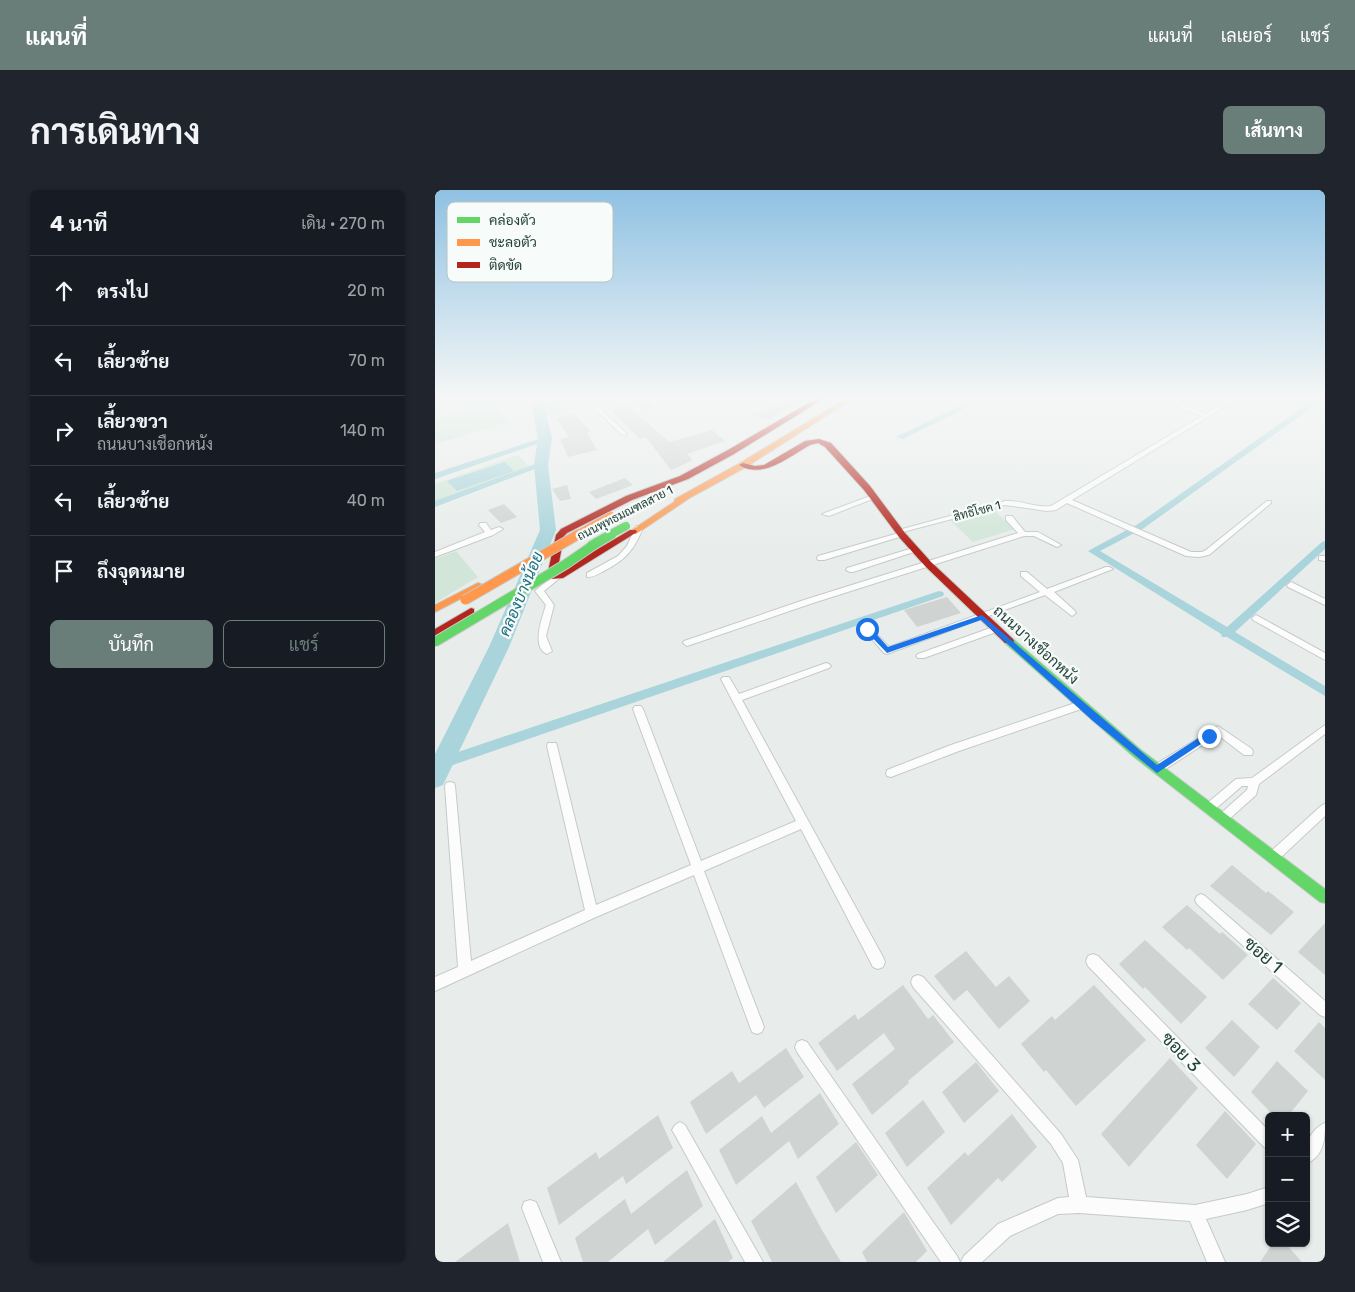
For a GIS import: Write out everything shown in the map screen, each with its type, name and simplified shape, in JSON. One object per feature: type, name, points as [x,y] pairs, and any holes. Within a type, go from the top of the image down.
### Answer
[{"type":"main road","name":"ถนนพุทธมณฑลสาย 1","points":[[435,618],[611,516],[735,448]]},
{"type":"main road","name":"ถนนพุทธมณฑลสาย 1","points":[[435,632],[627,526],[687,497],[770,448]]},
{"type":"main road","name":"ถนนบางเชือกหนัง","points":[[743,465],[755,468],[766,467],[799,448]]},
{"type":"main road","name":"ถนนบางเชือกหนัง","points":[[831,448],[873,497],[900,533],[928,564],[982,617],[1081,705],[1157,769],[1274,856],[1325,897]]},
{"type":"main road","points":[[685,477],[629,498],[559,535],[552,574],[557,577],[687,497]]},
{"type":"main road","points":[[435,642],[566,564],[598,542]]},
{"type":"main road","points":[[435,609],[471,589],[527,564]]},
{"type":"street","name":"สิทธิโชค 1","points":[[821,558],[1005,503],[1014,502],[1047,510],[1154,448]]},
{"type":"street","points":[[826,514],[873,497]]},
{"type":"street","points":[[1067,500],[1189,554],[1197,555],[1204,555],[1209,552],[1269,502]]},
{"type":"street","points":[[1009,518],[1023,534]]},
{"type":"street","points":[[483,525],[490,533]]},
{"type":"street","points":[[590,575],[622,558],[632,548],[639,528]]},
{"type":"street","points":[[435,555],[499,529]]},
{"type":"street","points":[[687,643],[1023,534],[1035,534],[1057,545]]},
{"type":"street","points":[[850,570],[916,550]]},
{"type":"street","points":[[867,629],[887,651],[1109,569]]},
{"type":"street","points":[[1024,574],[1072,613]]},
{"type":"street","points":[[547,651],[542,636],[549,605],[539,591],[557,577]]},
{"type":"street","points":[[1291,585],[1325,602]]},
{"type":"street","points":[[1256,618],[1325,657]]},
{"type":"street","points":[[921,656],[996,629]]},
{"type":"street","points":[[737,698],[826,666]]},
{"type":"street","points":[[726,679],[878,962]]},
{"type":"street","points":[[891,773],[955,748],[1081,705]]},
{"type":"street","points":[[638,709],[757,1027]]},
{"type":"street","points":[[1209,808],[1240,782],[1254,782],[1325,729]]},
{"type":"street","points":[[1157,769],[1218,730],[1248,752]]},
{"type":"street","points":[[552,746],[592,914]]},
{"type":"street","points":[[1223,818],[1252,792],[1254,782]]},
{"type":"street","points":[[450,786],[465,970]]},
{"type":"street","points":[[1274,856],[1325,809]]},
{"type":"street","points":[[435,984],[803,823]]},
{"type":"street","name":"ซอย 1","points":[[1201,900],[1325,1010]]},
{"type":"street","name":"ซอย 3","points":[[1093,961],[1265,1138]]},
{"type":"street","points":[[918,982],[1056,1139],[1070,1160],[1079,1206]]},
{"type":"street","points":[[802,1046],[951,1262]]},
{"type":"street","points":[[679,1130],[754,1262]]},
{"type":"street","points":[[1310,1151],[1325,1130]]},
{"type":"street","points":[[970,1262],[1004,1230],[1058,1206],[1195,1213],[1265,1196]]},
{"type":"street","points":[[530,1208],[552,1262]]},
{"type":"street","points":[[1195,1213],[1216,1262]]},
{"type":"green space","points":[[518,455],[530,467],[435,502],[435,484]]},
{"type":"green space","points":[[990,507],[1015,529],[973,542],[949,519]]},
{"type":"green space","points":[[456,551],[478,577],[435,603],[435,559]]},
{"type":"water","points":[[505,462],[514,471],[457,491],[447,481]]},
{"type":"building","points":[[564,448],[596,448],[597,450],[568,457]]},
{"type":"building","points":[[654,448],[704,448],[687,454],[693,460],[671,470]]},
{"type":"building","points":[[625,478],[633,485],[596,499],[589,492]]},
{"type":"building","points":[[567,485],[571,499],[560,501],[552,489]]},
{"type":"building","points":[[504,504],[517,517],[501,523],[488,510]]},
{"type":"building","points":[[947,597],[961,613],[917,627],[904,610]]},
{"type":"building","points":[[1232,865],[1266,893],[1268,891],[1294,912],[1271,935],[1210,886]]},
{"type":"building","points":[[1187,905],[1220,934],[1222,932],[1248,955],[1223,980],[1189,948],[1187,950],[1162,927]]},
{"type":"building","points":[[1325,923],[1325,975],[1298,952]]},
{"type":"building","points":[[1145,940],[1207,997],[1181,1024],[1145,987],[1143,989],[1119,964]]},
{"type":"building","points":[[966,951],[996,987],[1009,976],[1030,1001],[999,1029],[967,990],[954,1001],[934,976]]},
{"type":"building","points":[[1273,978],[1301,1003],[1277,1030],[1248,1004]]},
{"type":"building","points":[[903,985],[928,1019],[933,1015],[954,1042],[872,1115],[852,1084],[895,1049],[884,1033],[837,1071],[818,1043],[855,1014],[858,1020]]},
{"type":"building","points":[[1094,985],[1146,1040],[1076,1106],[1021,1044],[1052,1016],[1055,1020]]},
{"type":"building","points":[[1232,1020],[1260,1047],[1234,1077],[1205,1048]]},
{"type":"building","points":[[1319,1022],[1325,1028],[1325,1080],[1294,1051]]},
{"type":"building","points":[[786,1048],[804,1077],[764,1108],[756,1095],[706,1134],[690,1102],[732,1071],[739,1083]]},
{"type":"building","points":[[1170,1058],[1198,1088],[1129,1167],[1101,1134]]},
{"type":"building","points":[[1277,1061],[1308,1091],[1291,1112],[1270,1112],[1251,1092]]},
{"type":"building","points":[[976,1062],[999,1091],[964,1123],[942,1092]]},
{"type":"building","points":[[820,1093],[839,1124],[798,1159],[789,1141],[736,1185],[719,1150],[762,1116],[771,1133]]},
{"type":"building","points":[[923,1100],[945,1132],[907,1167],[885,1133]]},
{"type":"building","points":[[1225,1111],[1256,1144],[1227,1179],[1196,1145]]},
{"type":"building","points":[[1012,1114],[1037,1147],[1002,1182],[998,1178],[951,1225],[927,1188],[965,1152],[968,1156]]},
{"type":"building","points":[[658,1115],[673,1148],[626,1184],[623,1176],[559,1225],[547,1188],[596,1152],[599,1159]]},
{"type":"building","points":[[856,1142],[878,1175],[836,1213],[816,1177]]},
{"type":"building","points":[[687,1170],[703,1206],[655,1245],[648,1229],[608,1262],[583,1262],[575,1238],[625,1199],[631,1214]]},
{"type":"building","points":[[796,1182],[841,1262],[772,1262],[751,1221]]},
{"type":"building","points":[[904,1212],[927,1251],[916,1262],[867,1262],[862,1252]]},
{"type":"building","points":[[715,1219],[733,1258],[728,1262],[663,1262]]},
{"type":"building","points":[[508,1223],[520,1262],[455,1262]]},
{"type":"building","points":[[1270,1247],[1289,1247],[1302,1262],[1260,1262]]},
{"type":"waterway","points":[[435,476],[520,448]]},
{"type":"waterway","name":"คลองบางน้อย","points":[[435,778],[499,647],[548,530],[541,465],[544,448]]},
{"type":"waterway","points":[[1227,633],[1093,551],[1141,526],[1251,448]]},
{"type":"waterway","points":[[435,504],[541,465]]},
{"type":"waterway","points":[[1227,633],[1325,544]]},
{"type":"waterway","points":[[442,763],[939,594]]},
{"type":"waterway","points":[[1227,633],[1325,692]]},
{"type":"traffic: fast","points":[[591,546],[626,526]]},
{"type":"traffic: fast","points":[[435,642],[566,564],[598,542]]},
{"type":"traffic: fast","points":[[1009,641],[1081,706],[1137,753],[1325,897]]},
{"type":"traffic: slow","points":[[678,501],[770,448]]},
{"type":"traffic: slow","points":[[633,532],[687,497]]},
{"type":"traffic: slow","points":[[465,600],[611,516]]},
{"type":"traffic: slow","points":[[435,609],[478,586]]},
{"type":"traffic: jam","points":[[675,482],[738,448]]},
{"type":"traffic: jam","points":[[743,465],[755,468],[766,467],[799,448]]},
{"type":"traffic: jam","points":[[831,448],[867,488],[902,535],[928,564],[1009,641]]},
{"type":"traffic: jam","points":[[633,532],[560,576],[552,576],[560,535],[564,531],[629,498],[685,477]]},
{"type":"traffic: jam","points":[[435,633],[471,611]]},
{"type":"route","points":[[867,629],[887,651],[982,617],[1096,719],[1157,769],[1209,736]]}]
